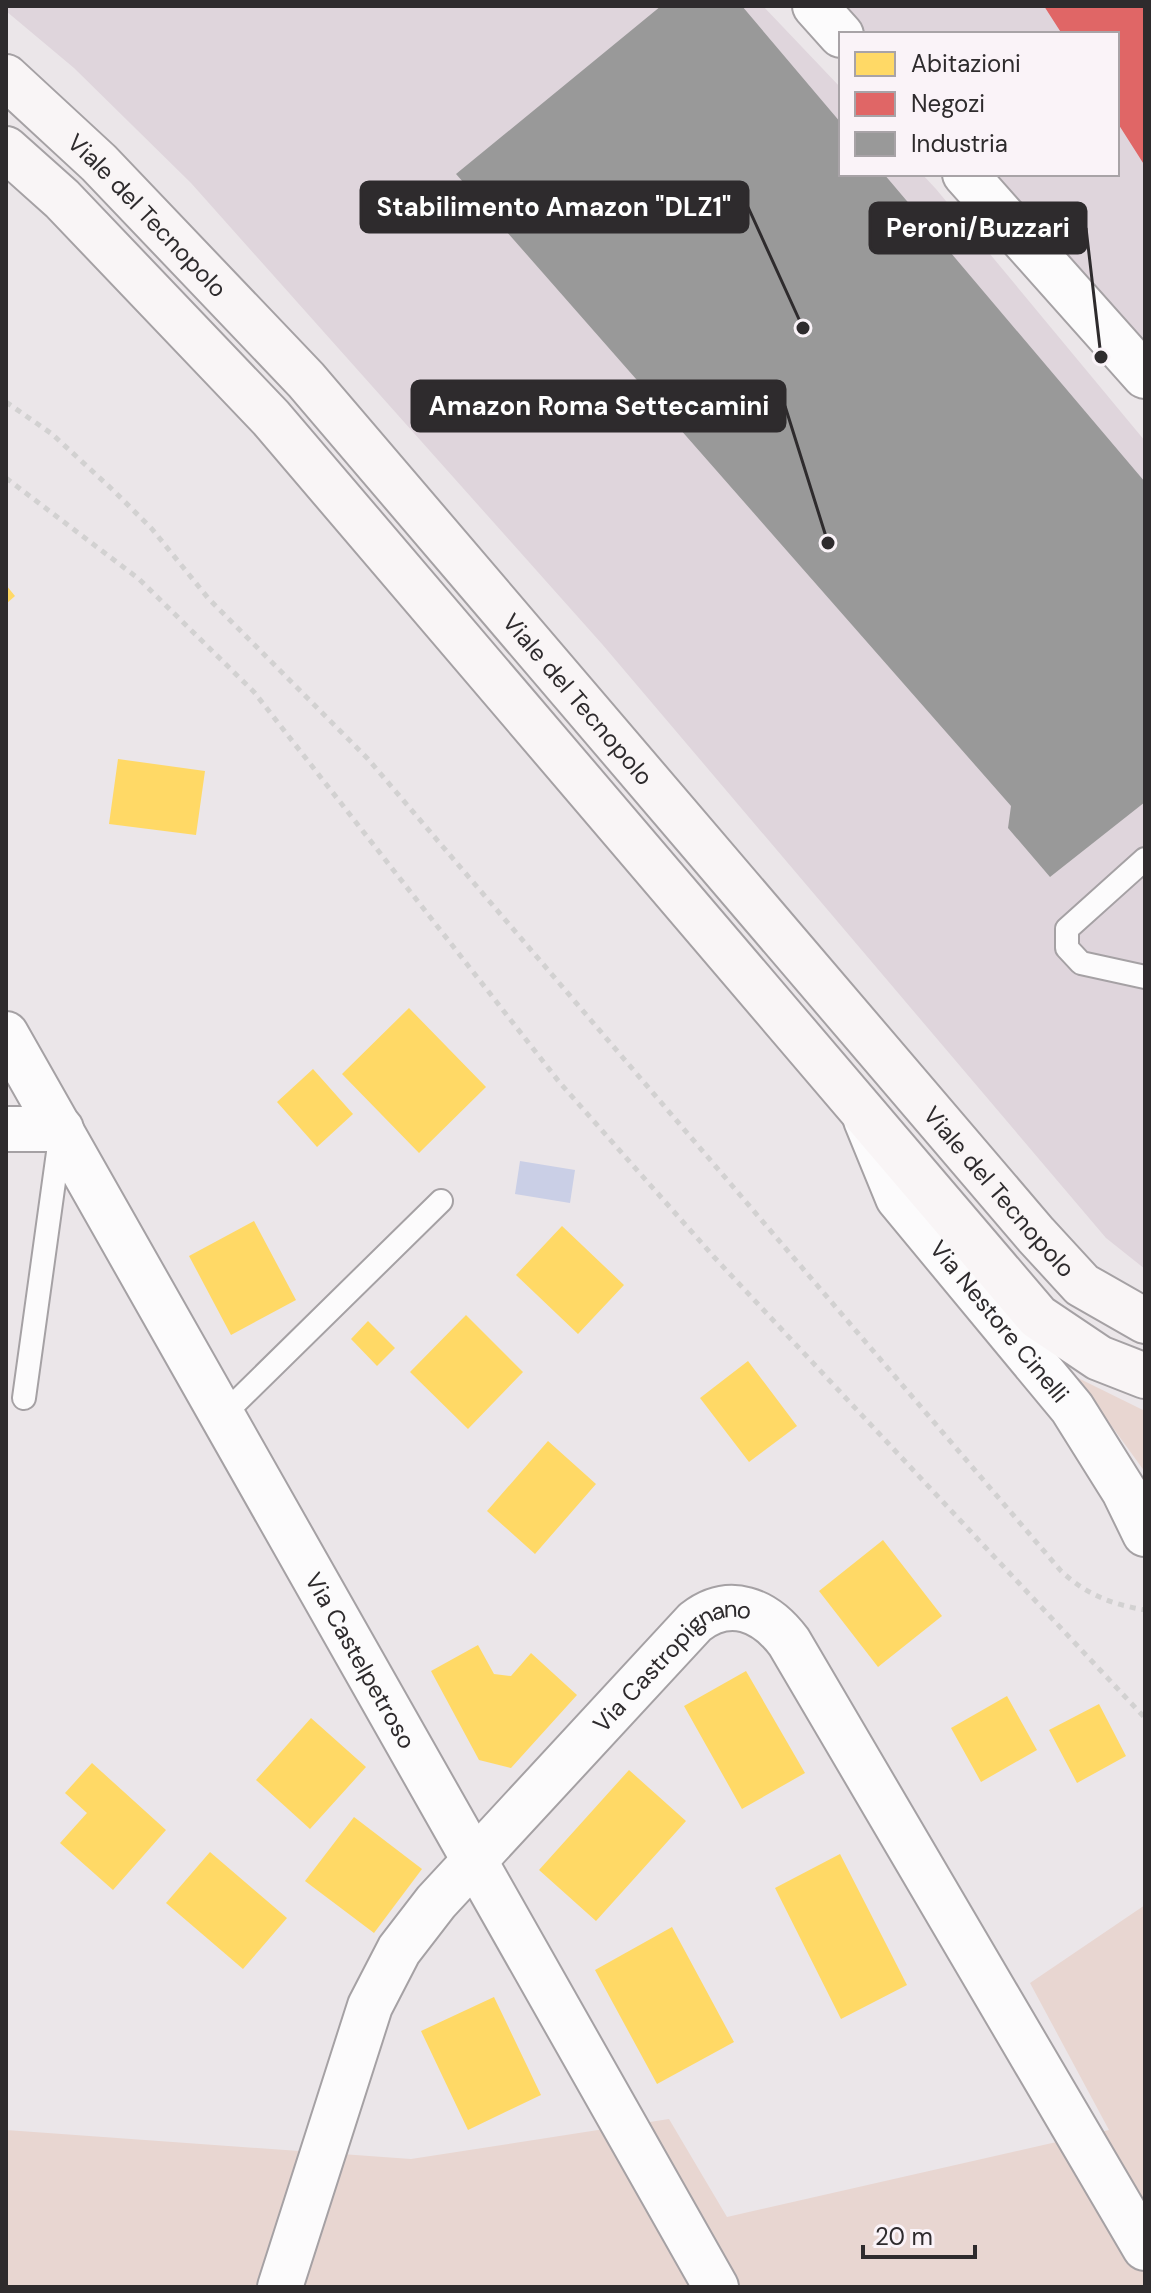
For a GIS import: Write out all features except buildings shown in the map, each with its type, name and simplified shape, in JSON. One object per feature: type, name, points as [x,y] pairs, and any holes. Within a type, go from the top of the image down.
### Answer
[{"type":"main road","name":"Viale del Tecnopolo","points":[[6,77],[99,163],[306,380],[1045,1245],[1082,1285],[1145,1321]]},
{"type":"main road","name":"Viale del Tecnopolo","points":[[6,149],[62,199],[271,418],[1038,1317],[1099,1358],[1145,1376]]},
{"type":"street","points":[[815,6],[839,33]]},
{"type":"street","points":[[967,176],[1145,376]]},
{"type":"street","name":"Via Castelpetroso","points":[[6,1034],[716,2287]]},
{"type":"street","name":"Via Nestore Cinelli","points":[[860,1107],[898,1198],[1072,1408],[1124,1491],[1145,1534]]},
{"type":"street","points":[[6,1129],[61,1129]]},
{"type":"street","name":"Via Castropignano","points":[[280,2287],[383,1976],[417,1925],[695,1622],[728,1608],[761,1614],[778,1627],[789,1642],[1145,2248]]},
{"type":"lane","points":[[1145,859],[1067,929],[1067,948],[1081,963],[1145,977]]},
{"type":"lane","points":[[24,1398],[61,1129]]},
{"type":"lane","points":[[223,1415],[441,1201]]},
{"type":"path","points":[[6,402],[52,434],[115,492],[208,598],[368,759],[1061,1571],[1081,1590],[1103,1601],[1145,1610]]},
{"type":"path","points":[[6,478],[139,579],[254,692],[560,1083],[714,1257],[1145,1718]]},
{"type":"shaded area","points":[[6,6],[763,6],[839,86],[839,176],[924,176],[936,189],[1145,441],[1145,1269],[1106,1238],[602,644],[191,183],[74,68],[6,11]]},
{"type":"shaded area","points":[[838,6],[1145,6],[1145,362],[985,176],[1119,176],[1119,32],[860,32]]},
{"type":"shaded area","points":[[1076,1377],[1145,1411],[1145,1472]]},
{"type":"shaded area","points":[[1145,1905],[1145,2287],[6,2287],[6,2130],[411,2159],[669,2119],[727,2217],[1109,2130],[1030,1983]]},
{"type":"water","points":[[520,1161],[575,1170],[570,1203],[515,1194]]},
{"type":"place","name":"Stabilimento Amazon \"DLZ1\"","points":[[803,328]]},
{"type":"place","name":"Peroni/Buzzari","points":[[1101,357]]},
{"type":"place","name":"Amazon Roma Settecamini","points":[[828,543]]}]
